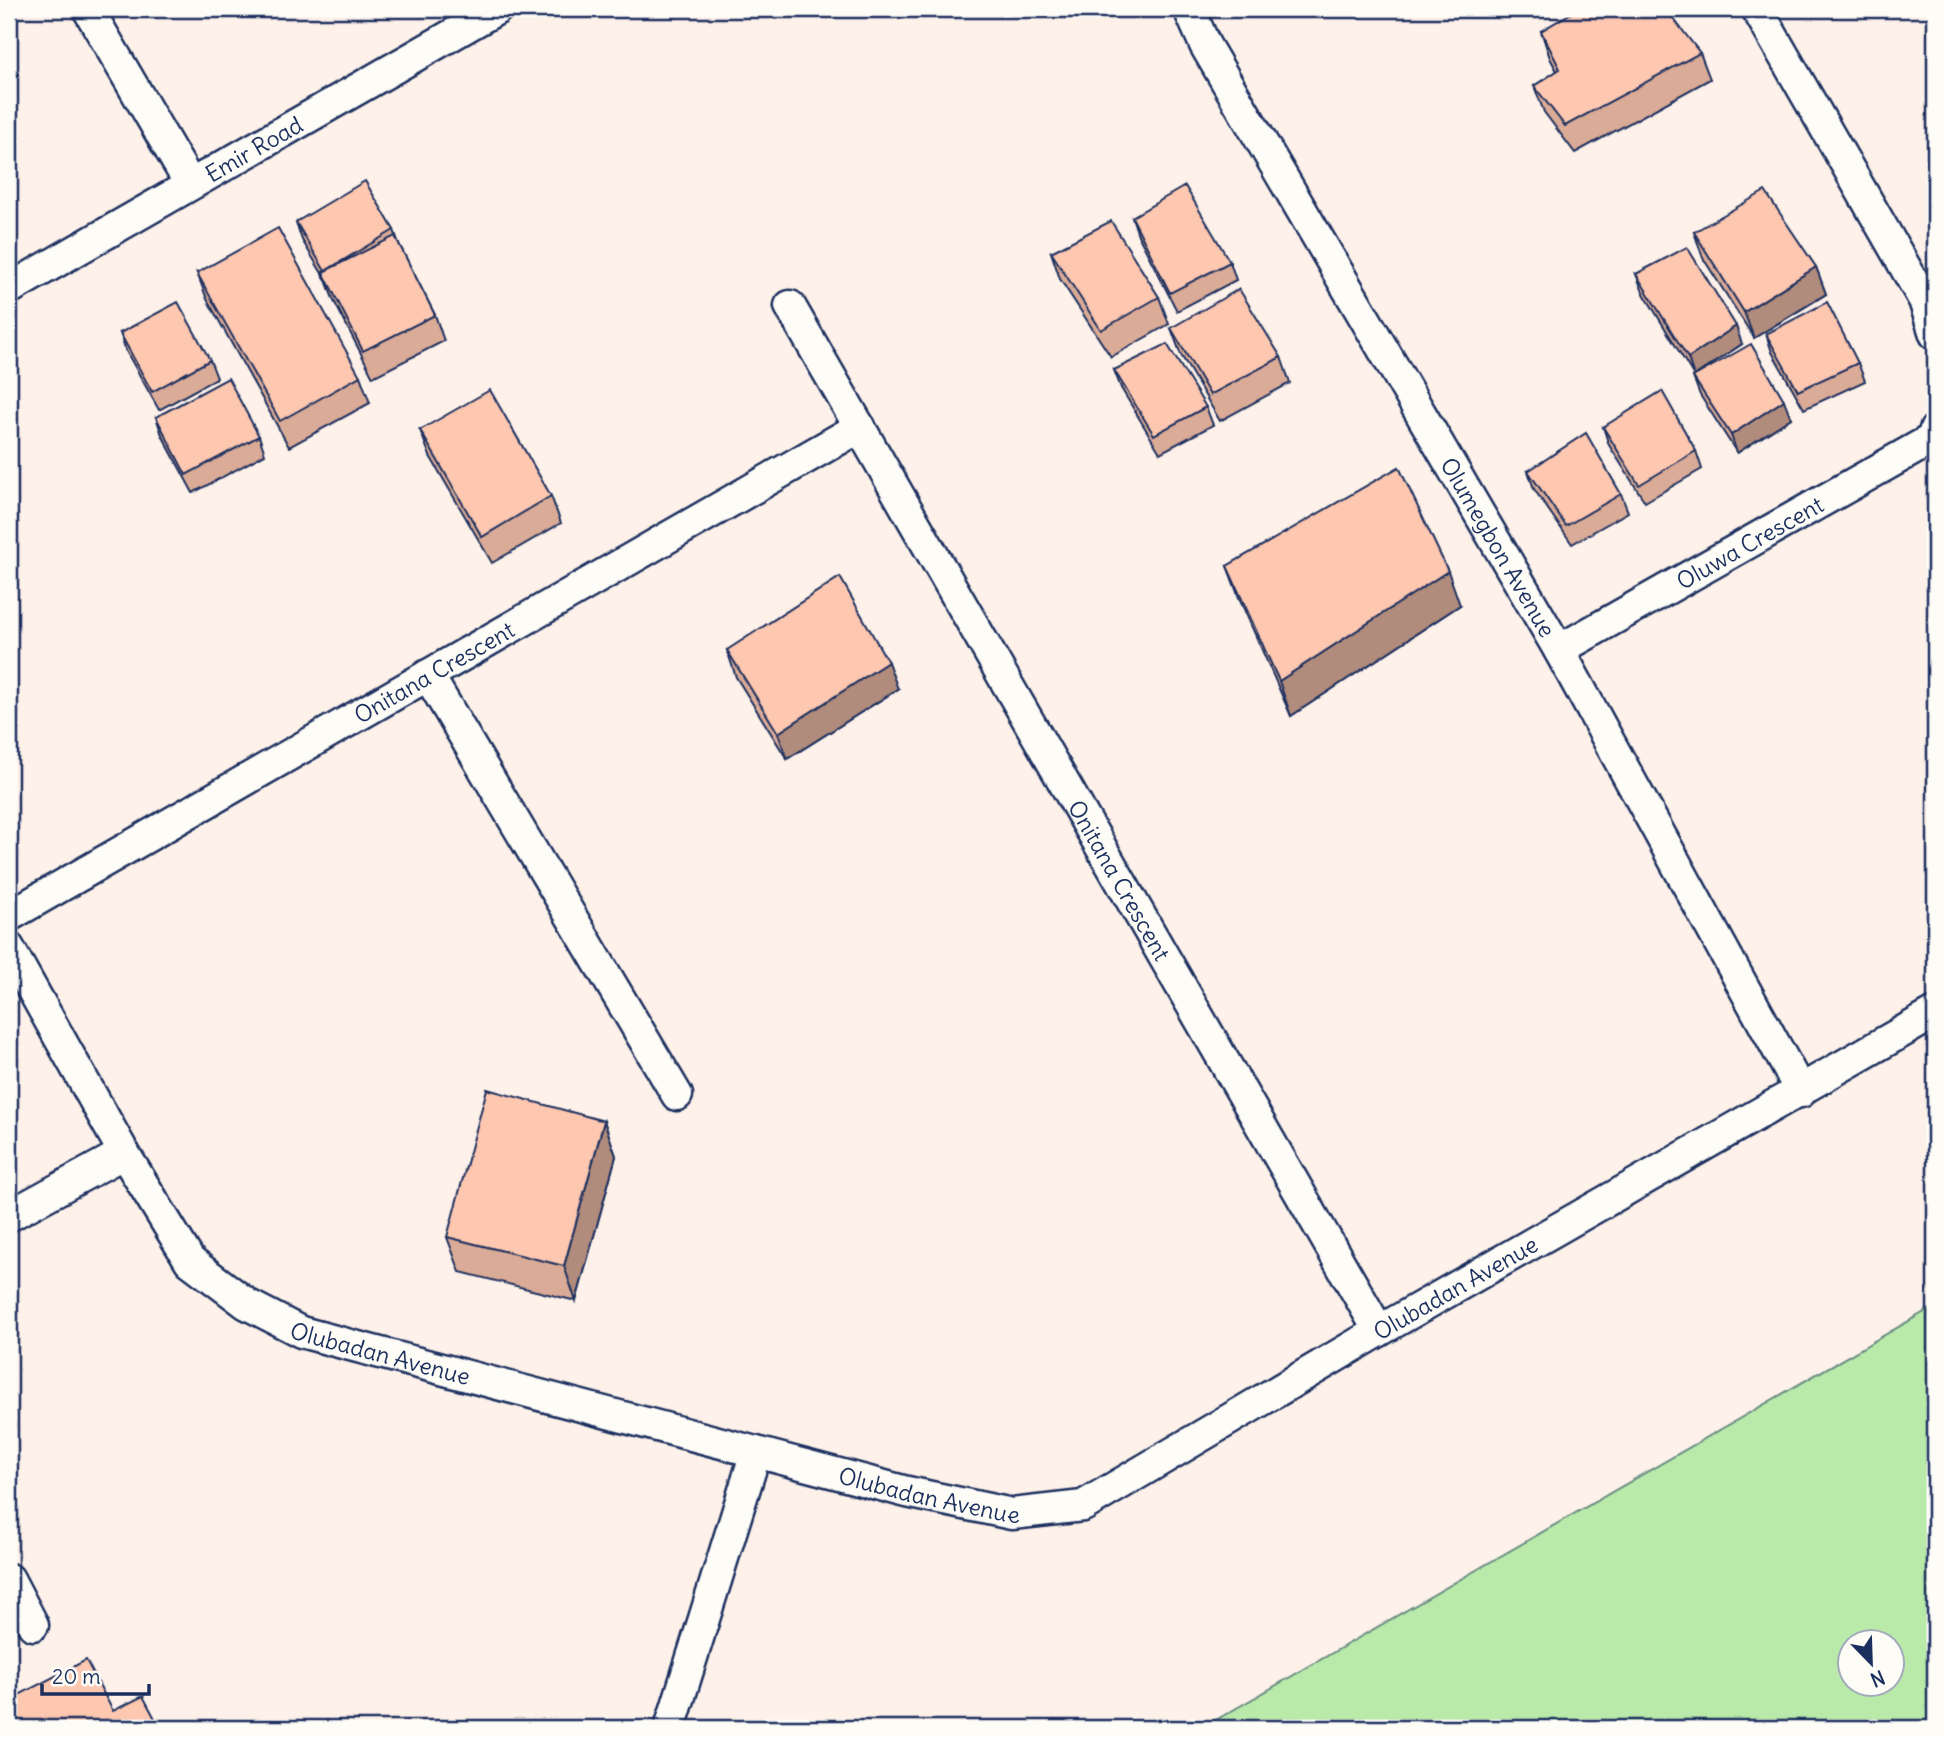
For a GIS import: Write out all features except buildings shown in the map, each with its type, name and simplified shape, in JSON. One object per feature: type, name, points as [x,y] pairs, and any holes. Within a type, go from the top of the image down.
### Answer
[{"type":"street","points":[[88,9],[190,184]]},
{"type":"street","name":"Emir Road","points":[[9,289],[496,9]]},
{"type":"street","name":"Olumegbon Avenue","points":[[1189,9],[1212,57],[1559,650],[1801,1092]]},
{"type":"street","points":[[1757,9],[1924,300],[1935,334]]},
{"type":"street","name":"Onitana Crescent","points":[[790,306],[1379,1331]]},
{"type":"street","name":"Onitana Crescent","points":[[9,916],[860,428]]},
{"type":"street","name":"Oluwa Crescent","points":[[1559,650],[1931,439],[1935,430]]},
{"type":"street","points":[[428,675],[677,1095]]},
{"type":"street","name":"Olubadan Avenue","points":[[9,948],[124,1153],[190,1261],[247,1304],[301,1332],[907,1492],[1012,1514],[1083,1506],[1379,1331],[1935,1013]]},
{"type":"street","points":[[9,1216],[124,1153]]},
{"type":"street","points":[[670,1728],[755,1452]]},
{"type":"street","points":[[9,1579],[33,1625]]},
{"type":"green space","points":[[1935,1306],[1935,1728],[1202,1728]]}]
